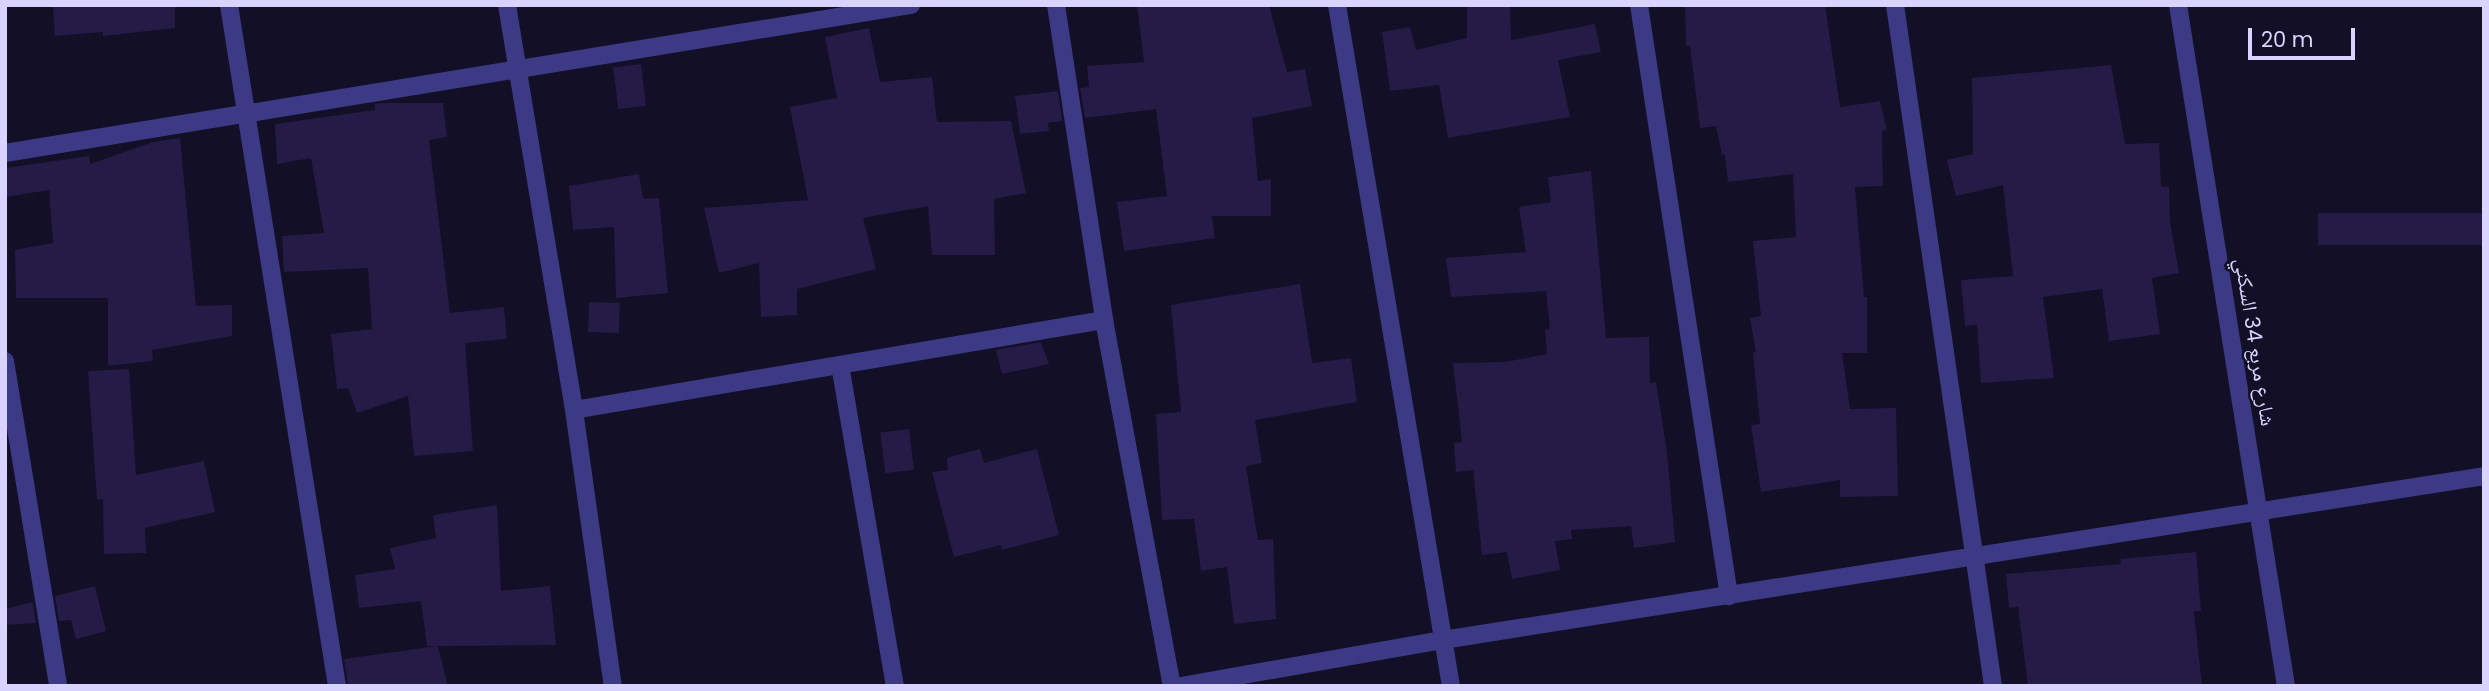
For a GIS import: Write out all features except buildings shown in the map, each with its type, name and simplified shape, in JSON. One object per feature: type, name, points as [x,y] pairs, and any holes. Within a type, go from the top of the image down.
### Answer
[{"type":"street","points":[[229,5],[337,686]]},
{"type":"street","points":[[507,5],[574,410],[613,686]]},
{"type":"street","points":[[5,153],[911,5]]},
{"type":"street","points":[[1056,5],[1104,320],[1172,686]]},
{"type":"street","points":[[1337,5],[1451,686]]},
{"type":"street","points":[[1639,5],[1729,596]]},
{"type":"street","points":[[1895,5],[1993,686]]},
{"type":"street","name":"شارع مربع 34 السكني","points":[[2178,5],[2286,686]]},
{"type":"street","points":[[574,410],[1104,320]]},
{"type":"street","points":[[5,361],[58,686]]},
{"type":"street","points":[[840,365],[895,686]]},
{"type":"street","points":[[1181,686],[1443,640],[2484,476]]}]
